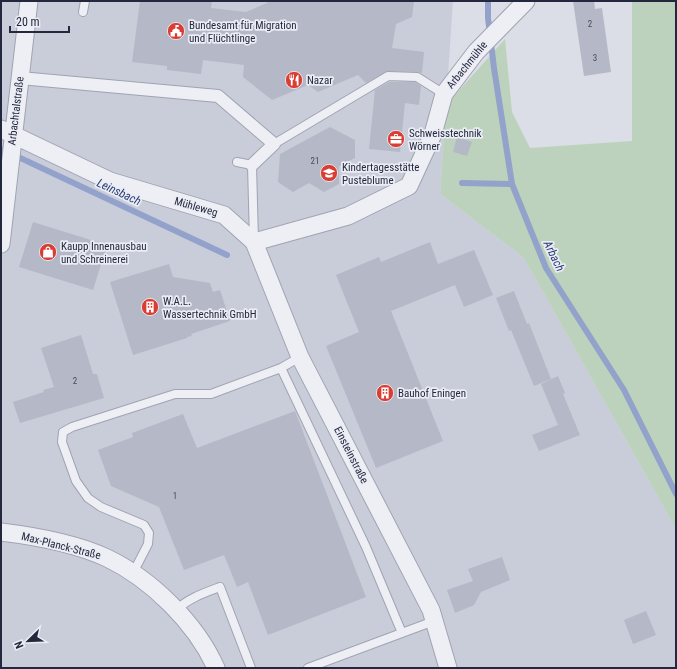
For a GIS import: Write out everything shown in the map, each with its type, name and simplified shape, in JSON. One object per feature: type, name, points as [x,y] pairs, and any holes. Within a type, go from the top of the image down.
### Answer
[{"type":"street","name":"Arbachtalstraße","points":[[1,244],[4,203],[9,176],[7,132],[20,78],[29,1]]},
{"type":"street","name":"Arbachmühle","points":[[254,242],[348,216],[409,186],[433,134],[444,94],[476,52],[526,1]]},
{"type":"street","points":[[20,78],[218,96],[274,144],[252,164]]},
{"type":"street","name":"Mühleweg","points":[[7,132],[110,181],[224,215],[254,242]]},
{"type":"street","name":"Einsteinstraße","points":[[254,242],[300,357],[431,610],[448,668]]},
{"type":"street","name":"Max-Planck-Straße","points":[[1,532],[47,540],[78,548],[106,558],[133,573],[160,594],[176,610],[203,643],[216,668]]},
{"type":"lane","points":[[83,12],[85,1]]},
{"type":"lane","points":[[274,144],[388,76],[417,77],[444,94]]},
{"type":"lane","points":[[237,162],[252,164],[254,242]]},
{"type":"lane","points":[[133,573],[148,544],[149,533],[144,525],[101,506],[88,498],[76,481],[62,442],[63,432],[72,427],[176,394],[211,394],[281,368],[300,357]]},
{"type":"lane","points":[[281,368],[366,547],[402,633]]},
{"type":"lane","points":[[176,610],[195,596],[220,587],[251,668]]},
{"type":"lane","points":[[308,668],[434,621]]},
{"type":"shaded area","points":[[1,1],[453,1],[440,194],[524,258],[676,529],[676,668],[1,668]]},
{"type":"green space","points":[[632,1],[676,1],[676,529],[524,258],[440,194],[446,105],[505,39],[512,112],[530,148],[632,141]]},
{"type":"building","points":[[140,1],[212,1],[211,8],[246,12],[267,3],[268,1],[414,1],[412,17],[396,24],[392,48],[424,52],[422,73],[388,71],[366,83],[358,75],[318,92],[308,85],[272,100],[243,77],[244,65],[203,60],[201,74],[167,70],[167,66],[132,62]]},
{"type":"building","points":[[573,1],[594,1],[595,9],[602,8],[611,72],[584,76]]},
{"type":"building","points":[[389,82],[415,82],[421,86],[419,105],[405,103],[400,152],[369,149],[375,90]]},
{"type":"building","name":"Kindertagesstätte Pusteblume","points":[[330,127],[355,140],[355,158],[339,166],[339,184],[324,192],[309,183],[293,192],[278,182],[280,154]]},
{"type":"building","points":[[457,137],[472,142],[467,156],[453,152]]},
{"type":"building","points":[[33,222],[107,245],[93,290],[19,267]]},
{"type":"building","points":[[430,242],[438,264],[474,250],[493,295],[464,307],[455,285],[391,311],[443,441],[376,468],[326,346],[359,332],[336,275],[379,257],[381,262]]},
{"type":"building","name":"W.A.L. Wassertechnik GmbH","points":[[169,264],[173,277],[210,283],[213,292],[220,290],[230,321],[191,334],[192,336],[187,338],[133,355],[110,282]]},
{"type":"building","points":[[514,291],[527,324],[529,323],[551,379],[534,386],[496,298]]},
{"type":"building","points":[[81,335],[93,374],[97,374],[104,398],[20,423],[13,402],[44,392],[43,390],[54,387],[41,348]]},
{"type":"building","points":[[558,376],[565,393],[563,394],[580,435],[539,451],[532,435],[558,425],[541,384]]},
{"type":"building","points":[[295,411],[366,597],[268,635],[248,582],[237,587],[224,555],[184,570],[159,507],[111,486],[98,450],[133,437],[132,433],[183,414],[197,448]]},
{"type":"building","points":[[502,557],[510,580],[481,592],[474,605],[455,613],[447,590],[473,581],[468,569]]},
{"type":"building","points":[[646,611],[656,635],[633,644],[624,620]]},
{"type":"waterway","name":"Arbach","points":[[488,1],[488,18],[494,68],[512,184],[546,268],[624,390],[676,494]]},
{"type":"waterway","name":"Leinsbach","points":[[1,149],[227,255]]},
{"type":"waterway","name":"Leinsbach","points":[[462,183],[512,184]]},
{"type":"place","name":"Bundesamt für Migration und Flüchtlinge","points":[[176,31]]},
{"type":"place","name":"Nazar","points":[[294,80]]},
{"type":"place","name":"Schweisstechnik Wörner","points":[[396,139]]},
{"type":"place","name":"Kindertagesstätte Pusteblume","points":[[329,173]]},
{"type":"place","name":"Kaupp Innenausbau und Schreinerei","points":[[48,252]]},
{"type":"place","name":"W.A.L. Wassertechnik GmbH","points":[[150,307]]},
{"type":"place","name":"Bauhof Eningen","points":[[385,393]]}]
